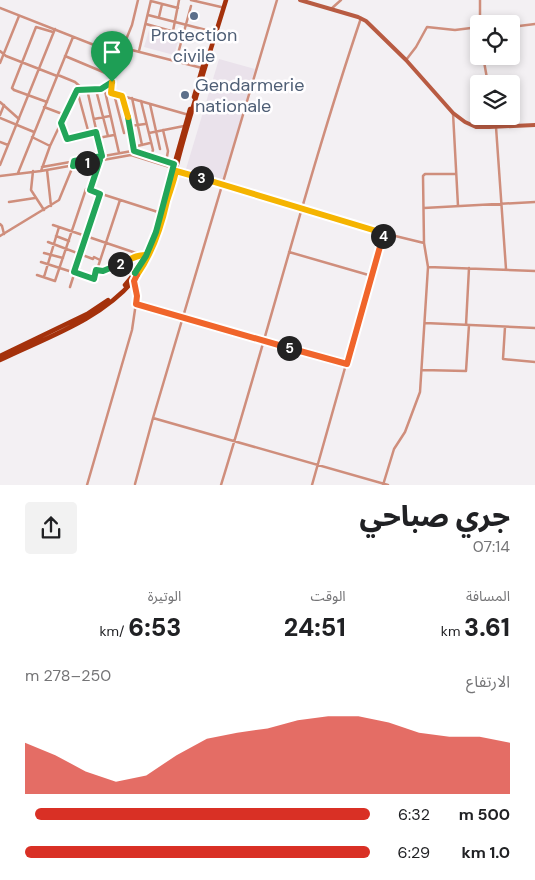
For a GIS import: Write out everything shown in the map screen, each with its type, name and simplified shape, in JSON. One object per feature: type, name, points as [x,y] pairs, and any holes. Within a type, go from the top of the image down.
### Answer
[{"type":"main road","points":[[0,358],[111,302],[134,281],[156,232],[188,115],[221,7],[225,0]]},
{"type":"main road","points":[[87,315],[112,297],[136,274],[146,262],[156,243],[174,167],[225,0]]},
{"type":"street","points":[[77,90],[101,89],[112,82],[132,26],[138,0]]},
{"type":"street","points":[[173,31],[179,0]]},
{"type":"street","points":[[191,0],[221,7]]},
{"type":"street","points":[[135,484],[152,418],[184,317],[277,0]]},
{"type":"street","points":[[300,0],[360,18],[376,29],[453,113],[465,122],[476,126],[488,127],[535,125]]},
{"type":"street","points":[[331,9],[341,0]]},
{"type":"street","points":[[480,0],[480,15]]},
{"type":"street","points":[[139,51],[151,1],[178,8]]},
{"type":"street","points":[[159,18],[162,4]]},
{"type":"street","points":[[176,61],[191,6]]},
{"type":"street","points":[[0,9],[54,31]]},
{"type":"street","points":[[148,14],[214,32]]},
{"type":"street","points":[[0,63],[19,16]]},
{"type":"street","points":[[221,485],[301,208],[360,18]]},
{"type":"street","points":[[146,24],[182,34]]},
{"type":"street","points":[[520,26],[535,24]]},
{"type":"street","points":[[46,102],[12,88],[36,27],[74,37],[122,56]]},
{"type":"street","points":[[406,60],[427,27],[449,30],[470,29]]},
{"type":"street","points":[[0,165],[54,31]]},
{"type":"street","points":[[18,173],[74,37]]},
{"type":"street","points":[[124,48],[202,68]]},
{"type":"street","points":[[0,51],[22,63],[75,82],[85,89],[102,156]]},
{"type":"street","points":[[65,56],[115,77]]},
{"type":"street","points":[[112,82],[113,93],[124,133]]},
{"type":"street","points":[[101,89],[188,115]]},
{"type":"street","points":[[41,170],[50,146],[77,90]]},
{"type":"street","points":[[77,90],[88,134]]},
{"type":"street","points":[[96,90],[108,136]]},
{"type":"street","points":[[105,91],[118,153]]},
{"type":"street","points":[[122,96],[134,151]]},
{"type":"street","points":[[132,98],[142,144]]},
{"type":"street","points":[[140,101],[153,150],[150,156]]},
{"type":"street","points":[[0,102],[19,119]]},
{"type":"street","points":[[150,104],[160,149]]},
{"type":"street","points":[[4,105],[0,116],[34,132]]},
{"type":"street","points":[[44,107],[65,115]]},
{"type":"street","points":[[453,113],[458,206]]},
{"type":"street","points":[[94,119],[110,116]]},
{"type":"street","points":[[61,123],[67,139],[96,132]]},
{"type":"street","points":[[130,126],[146,124]]},
{"type":"street","points":[[149,133],[185,126]]},
{"type":"street","points":[[496,127],[503,205],[506,269]]},
{"type":"street","points":[[163,130],[168,151],[166,162]]},
{"type":"street","points":[[98,138],[114,135]]},
{"type":"street","points":[[32,137],[50,146]]},
{"type":"street","points":[[0,142],[8,145]]},
{"type":"street","points":[[133,147],[150,142]]},
{"type":"street","points":[[41,170],[102,156],[134,151],[166,162],[174,167]]},
{"type":"street","points":[[0,176],[131,154],[383,233],[424,243]]},
{"type":"street","points":[[90,190],[100,160]]},
{"type":"street","points":[[0,236],[59,200],[74,163]]},
{"type":"street","points":[[47,170],[51,206]]},
{"type":"street","points":[[33,171],[30,184],[32,194],[44,210]]},
{"type":"street","points":[[383,484],[394,449],[405,432],[420,392],[428,267],[424,243],[424,175],[456,174]]},
{"type":"street","points":[[36,275],[55,281],[86,189],[161,213]]},
{"type":"street","points":[[70,287],[100,194]]},
{"type":"street","points":[[9,202],[35,198]]},
{"type":"street","points":[[41,262],[94,279],[120,200]]},
{"type":"street","points":[[424,208],[535,202]]},
{"type":"street","points":[[0,224],[4,234]]},
{"type":"street","points":[[53,226],[147,255]]},
{"type":"street","points":[[44,277],[59,227]]},
{"type":"street","points":[[312,485],[383,233]]},
{"type":"street","points":[[56,236],[69,241]]},
{"type":"street","points":[[48,242],[100,260]]},
{"type":"street","points":[[289,252],[372,276]]},
{"type":"street","points":[[44,253],[63,258]]},
{"type":"street","points":[[96,270],[103,271],[133,259],[139,254]]},
{"type":"street","points":[[428,267],[535,271]]},
{"type":"street","points":[[422,370],[466,371],[469,268]]},
{"type":"street","points":[[87,485],[132,330],[137,296],[134,281]]},
{"type":"street","points":[[136,304],[347,364]]},
{"type":"street","points":[[425,323],[535,328]]},
{"type":"street","points":[[505,327],[503,358],[535,362]]},
{"type":"street","points":[[152,418],[388,485]]},
{"type":"shaded area","points":[[150,27],[180,35],[174,55],[144,47]]},
{"type":"shaded area","points":[[219,59],[255,69],[223,180],[186,169]]},
{"type":"place","name":"Protection civile","points":[[194,16]]},
{"type":"place","name":"Gendarmerie nationale","points":[[185,95]]},
{"type":"route","points":[[112,82],[101,89],[77,90],[61,123],[67,139],[96,132],[102,156],[74,161],[73,164],[73,166],[100,160],[90,190],[100,194],[74,272],[94,279],[96,270],[103,271],[133,259],[139,254],[147,255],[146,256],[135,273],[137,275],[156,243],[176,171],[238,188],[383,233],[347,364],[136,304],[137,296],[134,281],[137,275],[135,273],[138,269],[146,256],[156,232],[174,164],[134,151],[122,96],[111,93],[112,82]]}]
